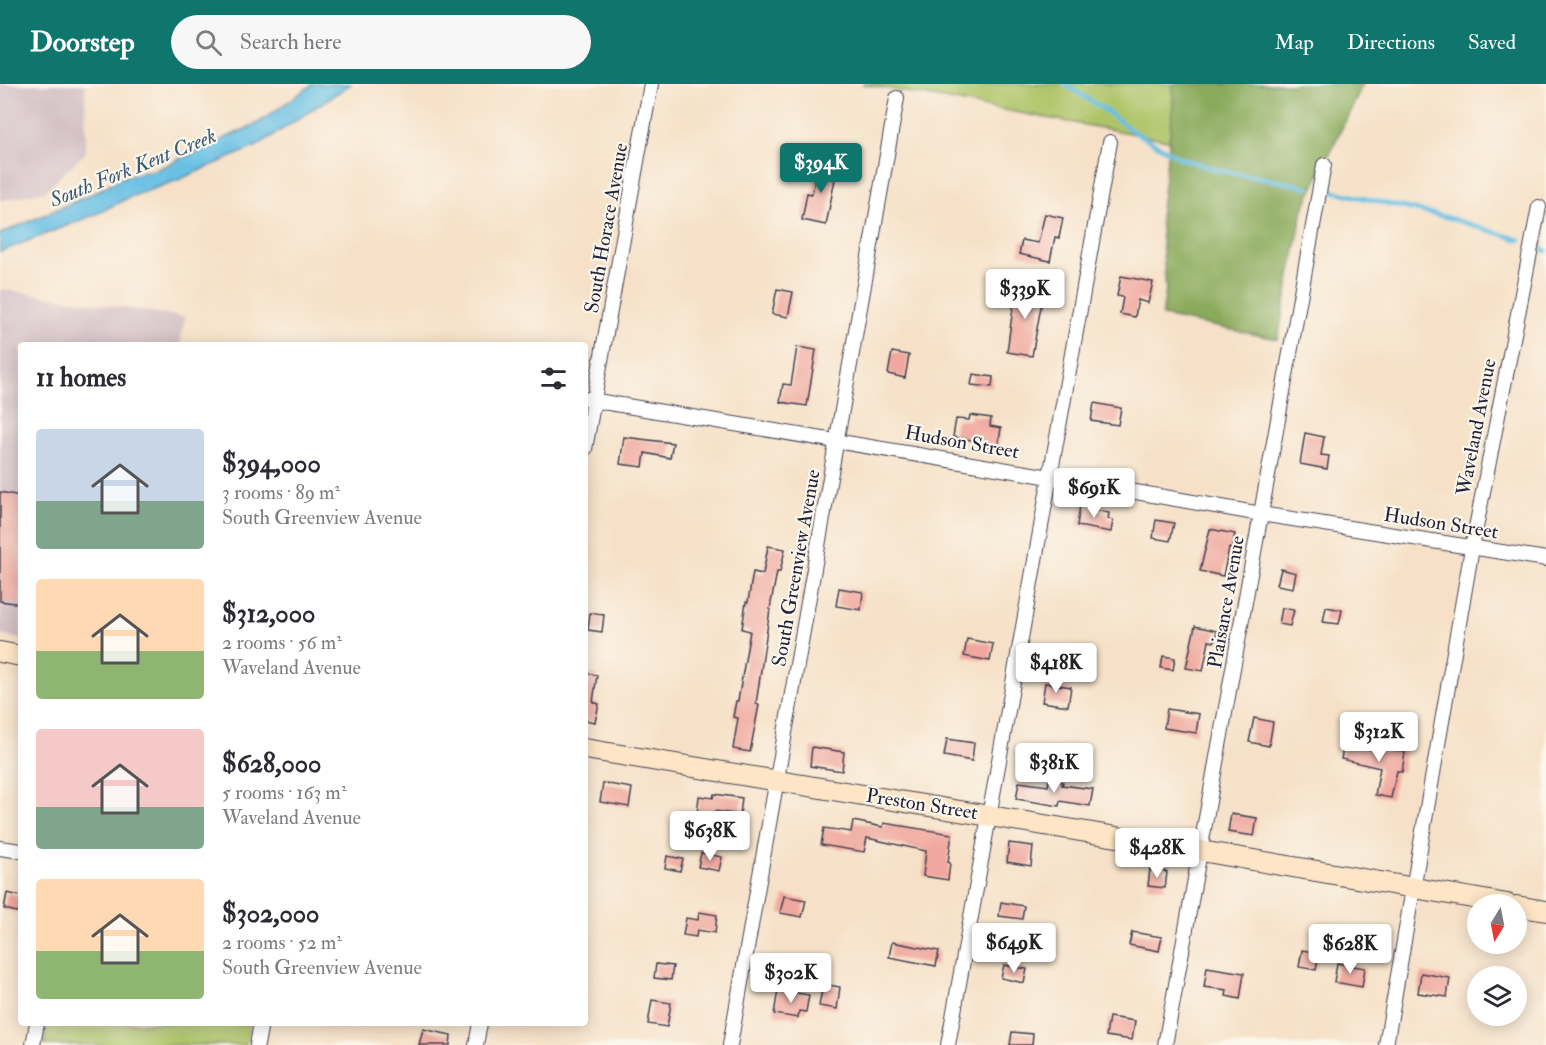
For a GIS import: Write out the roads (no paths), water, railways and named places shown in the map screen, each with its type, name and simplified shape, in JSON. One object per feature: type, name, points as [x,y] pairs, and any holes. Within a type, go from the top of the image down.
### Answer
[{"type":"street","name":"South Horace Avenue","points":[[588,419],[651,84]]},
{"type":"street","name":"South Greenview Avenue","points":[[730,1045],[897,98]]},
{"type":"street","points":[[948,1045],[1110,142]]},
{"type":"street","name":"Plaisance Avenue","points":[[1166,1045],[1324,165]]},
{"type":"street","name":"Waveland Avenue","points":[[1386,1045],[1472,548],[1539,207]]},
{"type":"street","name":"Hudson Street","points":[[590,399],[1261,514],[1546,559]]},
{"type":"street","points":[[0,652],[18,655]]},
{"type":"street","name":"Preston Street","points":[[588,749],[1201,850],[1467,898]]},
{"type":"street","points":[[0,848],[18,851]]},
{"type":"street","points":[[1527,908],[1546,911]]},
{"type":"street","points":[[33,1045],[36,1026]]},
{"type":"street","points":[[258,1045],[261,1026]]},
{"type":"street","points":[[476,1045],[479,1026]]},
{"type":"water","points":[[313,84],[351,84],[257,146],[0,252],[0,234],[94,193],[123,177],[158,169],[258,123]]},
{"type":"waterway","points":[[1064,84],[1131,130],[1180,158],[1218,170],[1308,187]]},
{"type":"waterway","points":[[1332,191],[1446,217],[1520,240]]},
{"type":"water label","name":"South Fork Kent Creek","points":[[133,168]]}]
